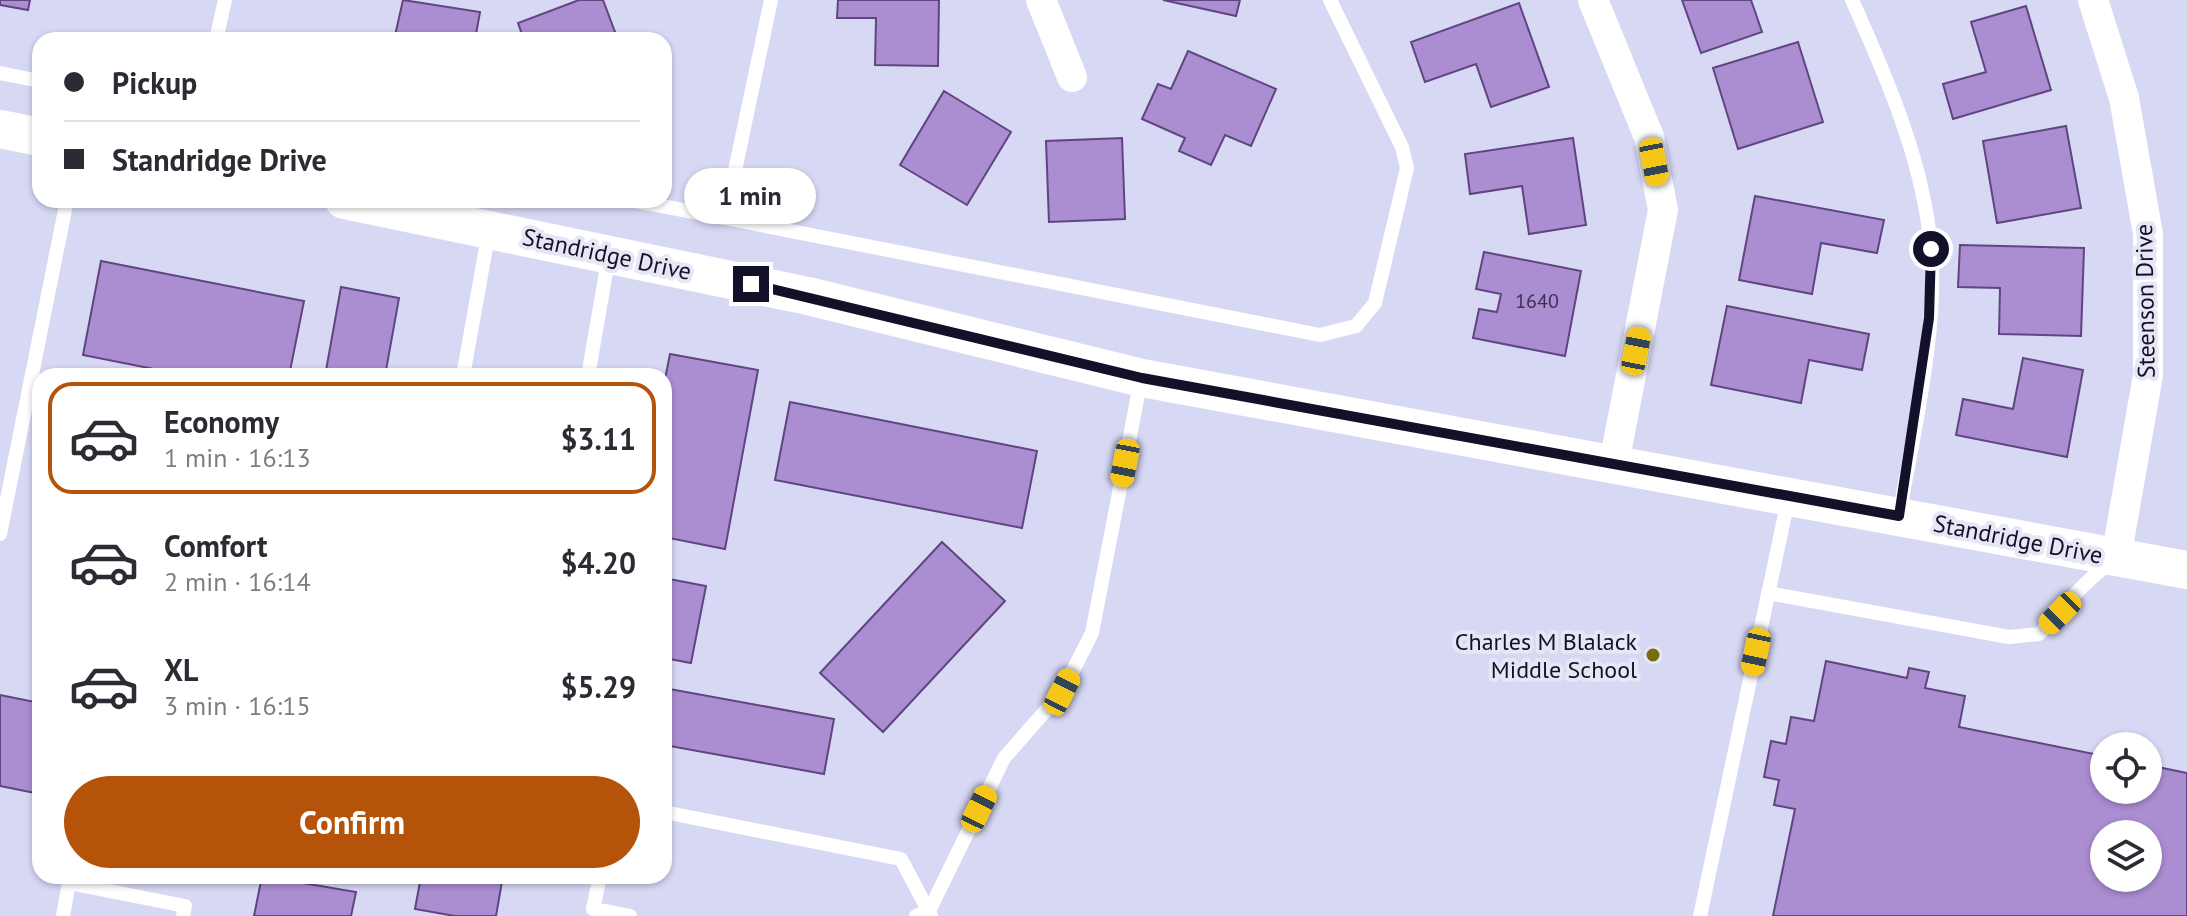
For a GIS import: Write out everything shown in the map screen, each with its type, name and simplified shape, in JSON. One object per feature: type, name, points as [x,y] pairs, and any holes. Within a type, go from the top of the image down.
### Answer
[{"type":"street","points":[[1041,0],[1072,77]]},
{"type":"street","points":[[1593,0],[1649,137],[1663,210],[1614,463]]},
{"type":"street","name":"Steenson Drive","points":[[2093,0],[2124,98],[2148,234],[2148,375],[2116,558]]},
{"type":"street","points":[[0,129],[32,135]]},
{"type":"street","name":"Standridge Drive","points":[[383,208],[808,296],[1142,378],[2187,570]]},
{"type":"lane","points":[[218,32],[225,0]]},
{"type":"lane","points":[[725,218],[771,0]]},
{"type":"lane","points":[[672,208],[1320,335],[1356,326],[1375,303],[1407,168],[1402,147],[1330,0]]},
{"type":"lane","points":[[1852,0],[1890,85],[1914,162],[1931,249],[1929,318],[1899,516]]},
{"type":"lane","points":[[0,73],[32,79]]},
{"type":"lane","points":[[33,368],[65,208]]},
{"type":"lane","points":[[464,368],[489,230]]},
{"type":"lane","points":[[589,368],[609,255]]},
{"type":"lane","points":[[0,534],[32,374]]},
{"type":"lane","points":[[925,914],[1004,758],[1062,692],[1092,633],[1142,378]]},
{"type":"lane","points":[[1700,916],[1789,495]]},
{"type":"lane","points":[[1768,593],[2009,637],[2039,634],[2080,584],[2116,558]]},
{"type":"lane","points":[[672,814],[901,859],[925,914]]},
{"type":"lane","points":[[63,916],[69,884]]},
{"type":"lane","points":[[74,884],[185,906],[183,916]]},
{"type":"lane","points":[[598,884],[593,909],[630,916]]},
{"type":"building","points":[[0,0],[30,0],[28,10],[0,5]]},
{"type":"building","points":[[403,0],[480,12],[476,32],[396,32]]},
{"type":"building","points":[[579,0],[603,0],[615,32],[521,32],[518,23]]},
{"type":"building","points":[[838,0],[939,0],[938,66],[875,65],[876,18],[837,18]]},
{"type":"building","points":[[1163,0],[1240,0],[1236,16]]},
{"type":"building","points":[[1682,0],[1751,0],[1762,32],[1701,53]]},
{"type":"building","points":[[1519,3],[1549,87],[1491,107],[1476,64],[1425,82],[1411,42]]},
{"type":"building","points":[[2026,6],[2051,90],[1953,119],[1943,84],[1986,72],[1971,22]]},
{"type":"building","points":[[1798,42],[1823,122],[1738,149],[1713,68]]},
{"type":"building","points":[[1188,51],[1276,89],[1251,146],[1225,135],[1211,165],[1179,151],[1185,138],[1142,119],[1158,84],[1171,89]]},
{"type":"building","points":[[944,91],[1011,132],[967,205],[900,165]]},
{"type":"building","points":[[2066,126],[2081,208],[1997,223],[1983,141]]},
{"type":"building","points":[[1122,138],[1125,219],[1049,222],[1046,141]]},
{"type":"building","points":[[1573,138],[1586,225],[1529,234],[1522,186],[1470,194],[1465,154]]},
{"type":"building","points":[[1755,196],[1884,220],[1877,253],[1821,243],[1812,294],[1739,280]]},
{"type":"building","points":[[1960,245],[2084,248],[2081,336],[1999,334],[2000,288],[1958,287]]},
{"type":"building","points":[[1484,252],[1581,271],[1565,356],[1473,338],[1479,309],[1497,312],[1501,294],[1476,289]]},
{"type":"building","points":[[101,261],[304,301],[291,368],[149,368],[83,355]]},
{"type":"building","points":[[341,287],[399,298],[386,368],[326,368]]},
{"type":"building","points":[[1727,306],[1869,334],[1862,370],[1809,360],[1801,403],[1711,385]]},
{"type":"building","points":[[670,354],[758,370],[725,549],[672,539],[672,368],[667,368]]},
{"type":"building","points":[[2023,358],[2083,370],[2067,457],[1956,435],[1963,399],[2013,409]]},
{"type":"building","points":[[790,402],[1037,451],[1022,528],[775,480]]},
{"type":"building","points":[[942,542],[1005,601],[883,732],[820,673]]},
{"type":"building","points":[[672,580],[706,586],[691,663],[672,659]]},
{"type":"building","points":[[1826,661],[1907,678],[1909,668],[1929,672],[1925,688],[1965,696],[1959,727],[2090,753],[2090,804],[2162,804],[2162,768],[2187,773],[2187,916],[1773,916],[1795,809],[1774,805],[1779,780],[1764,777],[1771,741],[1786,744],[1791,717],[1814,721]]},
{"type":"building","points":[[672,689],[834,719],[824,774],[672,746]]},
{"type":"building","points":[[0,695],[32,701],[32,792],[0,786]]},
{"type":"building","points":[[260,884],[309,884],[356,892],[351,916],[254,916]]},
{"type":"building","points":[[420,884],[502,884],[496,916],[455,916],[415,909]]},
{"type":"place","name":"Charles M Blalack Middle School","points":[[1653,655]]},
{"type":"route","points":[[751,284],[1142,378],[1899,516],[1917,414],[1929,318],[1931,249]]}]
